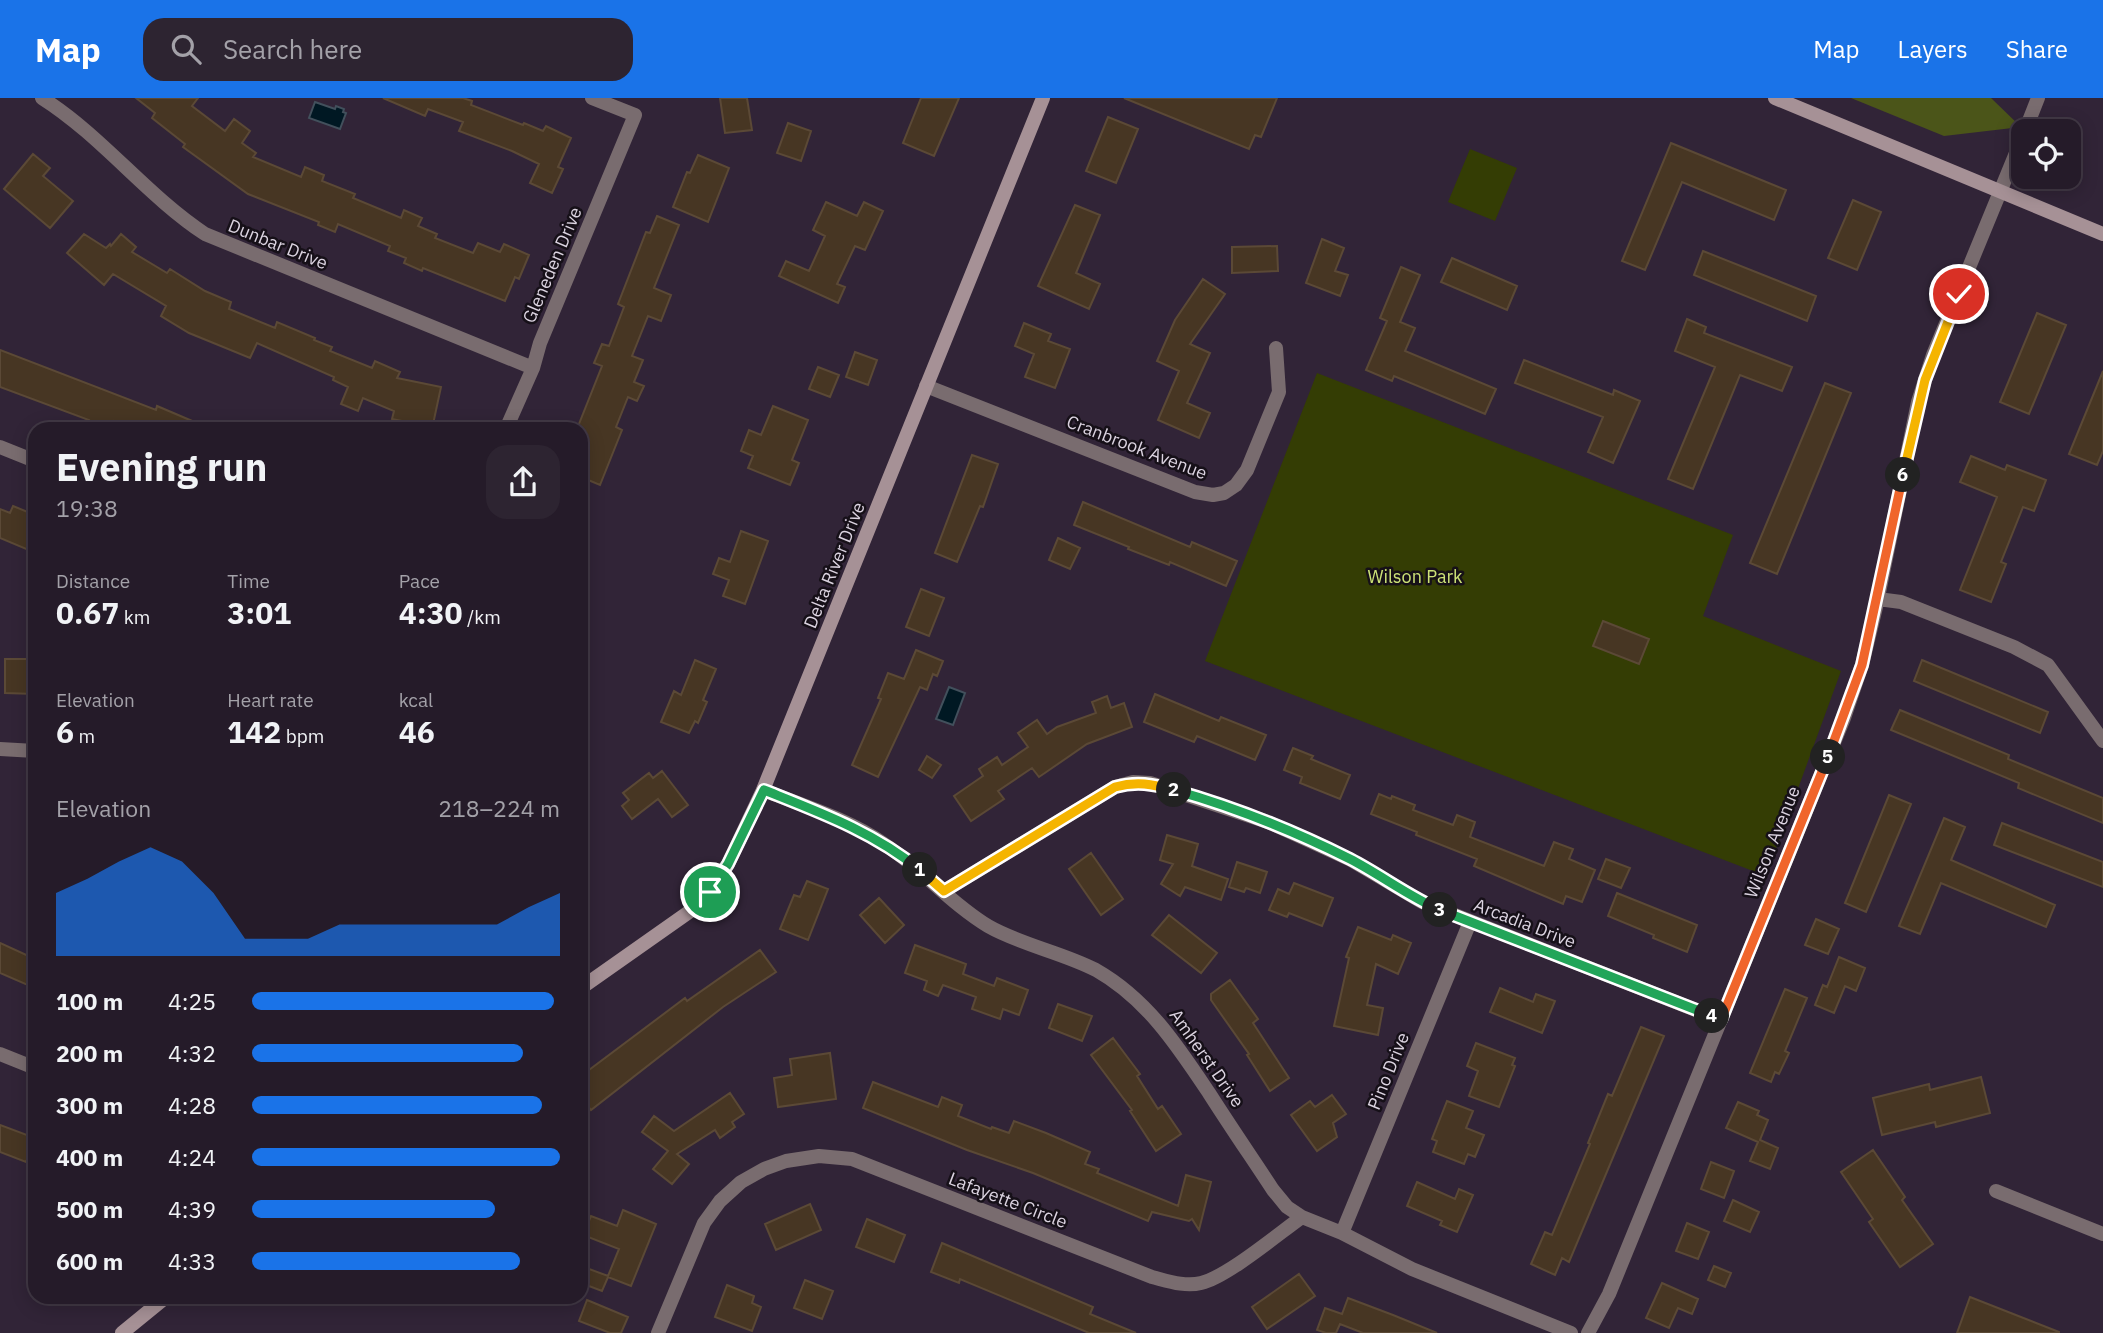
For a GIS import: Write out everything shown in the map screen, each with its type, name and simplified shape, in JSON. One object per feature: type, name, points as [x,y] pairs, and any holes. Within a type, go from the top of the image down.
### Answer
[{"type":"street","name":"Dunbar Drive","points":[[42,98],[83,128],[177,215],[205,234],[533,368]]},
{"type":"street","name":"Gleneden Drive","points":[[509,422],[635,116],[592,98]]},
{"type":"street","name":"Delta River Drive","points":[[588,983],[680,919],[710,892],[728,864],[764,790],[1043,98]]},
{"type":"street","points":[[1775,98],[2103,234]]},
{"type":"street","points":[[2030,119],[2038,98]]},
{"type":"street","name":"Wilson Avenue","points":[[1588,1333],[1609,1294],[1844,718],[1862,665],[1878,599],[1922,391],[1933,355],[2011,166]]},
{"type":"street","name":"Cranbrook Avenue","points":[[926,386],[1195,492],[1213,495],[1224,493],[1236,485],[1247,470],[1279,392],[1276,348]]},
{"type":"street","points":[[0,447],[28,458]]},
{"type":"street","points":[[1878,599],[1901,602],[2014,647],[2048,665],[2103,741]]},
{"type":"street","points":[[0,749],[28,751]]},
{"type":"street","name":"Arcadia Drive","points":[[944,891],[1115,787],[1133,782],[1150,783],[1268,822],[1351,860],[1422,902],[1721,1020]]},
{"type":"street","name":"Amherst Drive","points":[[764,790],[846,823],[883,843],[962,908],[990,927],[1096,971],[1126,990],[1174,1041],[1287,1207],[1302,1217],[1342,1233],[1412,1269],[1571,1333]]},
{"type":"street","name":"Pino Drive","points":[[1342,1233],[1470,922]]},
{"type":"street","points":[[0,1054],[28,1065]]},
{"type":"street","name":"Lafayette Circle","points":[[658,1333],[704,1223],[719,1201],[741,1182],[786,1161],[819,1156],[852,1159],[1152,1277],[1179,1284],[1201,1283],[1222,1273],[1302,1217]]},
{"type":"street","points":[[1996,1191],[2103,1234]]},
{"type":"street","points":[[122,1333],[157,1304]]},
{"type":"green space","points":[[1851,98],[1991,98],[2013,119],[2011,128],[1944,136]]},
{"type":"green space","points":[[1470,149],[1517,168],[1495,221],[1448,202]]},
{"type":"green space","name":"Wilson Park","points":[[1317,373],[1733,535],[1703,616],[1841,671],[1766,876],[1205,661]]},
{"type":"water","points":[[315,102],[335,109],[336,106],[344,109],[343,112],[346,113],[340,129],[309,118]]},
{"type":"water","points":[[949,687],[965,693],[953,725],[936,719]]},
{"type":"building","points":[[136,98],[198,98],[192,106],[225,131],[234,119],[250,131],[242,143],[256,153],[253,157],[301,177],[305,167],[324,175],[322,181],[355,194],[353,198],[401,218],[404,210],[422,218],[418,226],[437,234],[435,238],[473,253],[478,243],[500,252],[504,244],[529,255],[519,279],[515,277],[505,301],[404,263],[406,258],[388,251],[390,246],[338,224],[335,232],[318,225],[319,222],[248,194],[183,147],[185,144],[152,118],[155,113]]},
{"type":"building","points":[[383,98],[463,98],[472,101],[471,105],[523,125],[524,123],[543,131],[546,126],[571,138],[558,167],[563,169],[552,193],[530,183],[539,164],[459,131],[463,122],[428,109],[425,116]]},
{"type":"building","points":[[720,98],[747,98],[752,130],[725,133]]},
{"type":"building","points":[[921,98],[959,98],[934,156],[903,143]]},
{"type":"building","points":[[1124,98],[1277,98],[1261,137],[1255,135],[1249,149]]},
{"type":"building","points":[[1108,117],[1138,129],[1116,183],[1086,171]]},
{"type":"building","points":[[788,123],[811,131],[801,161],[777,153]]},
{"type":"building","points":[[1671,143],[1786,190],[1774,220],[1682,182],[1645,270],[1622,261]]},
{"type":"building","points":[[33,154],[50,168],[43,176],[73,201],[50,228],[4,189]]},
{"type":"building","points":[[698,155],[729,168],[708,222],[673,207],[687,172],[690,173]]},
{"type":"building","points":[[1853,200],[1881,212],[1857,270],[1828,258]]},
{"type":"building","points":[[826,202],[857,216],[864,202],[883,211],[865,250],[855,246],[837,284],[845,287],[838,303],[779,276],[786,261],[809,271],[825,236],[813,230]]},
{"type":"building","points":[[1075,205],[1100,215],[1076,273],[1100,284],[1089,309],[1038,286]]},
{"type":"building","points":[[657,216],[679,225],[654,288],[671,295],[661,321],[648,316],[632,356],[643,360],[634,382],[644,386],[637,401],[628,397],[616,427],[622,430],[600,485],[588,480],[588,422],[580,422],[602,366],[594,363],[602,344],[609,346],[624,307],[618,304],[646,232],[650,233]]},
{"type":"building","points":[[84,234],[106,248],[121,234],[136,247],[132,252],[167,273],[170,269],[205,291],[231,302],[229,309],[275,328],[277,322],[332,347],[330,351],[372,368],[375,361],[400,372],[397,378],[441,387],[434,422],[392,419],[394,411],[363,398],[358,411],[341,404],[348,387],[333,380],[334,377],[257,343],[250,358],[189,333],[161,316],[166,306],[113,274],[104,285],[67,253]]},
{"type":"building","points":[[1322,239],[1344,248],[1335,271],[1348,275],[1340,296],[1306,283]]},
{"type":"building","points":[[1277,246],[1278,271],[1232,273],[1232,247]]},
{"type":"building","points":[[1703,251],[1816,296],[1807,321],[1694,275]]},
{"type":"building","points":[[1452,258],[1517,286],[1507,310],[1441,282]]},
{"type":"building","points":[[1401,267],[1420,275],[1400,322],[1415,328],[1405,351],[1496,389],[1485,414],[1394,376],[1392,381],[1366,370],[1387,321],[1380,318]]},
{"type":"building","points":[[1203,279],[1225,294],[1190,344],[1210,353],[1187,403],[1210,413],[1199,438],[1158,420],[1179,371],[1157,361],[1175,320]]},
{"type":"building","points":[[2037,313],[2066,325],[2029,414],[2000,402]]},
{"type":"building","points":[[1687,319],[1706,327],[1704,333],[1792,367],[1782,391],[1740,375],[1693,489],[1668,479],[1715,367],[1675,351]]},
{"type":"building","points":[[1024,323],[1051,334],[1048,341],[1070,349],[1055,388],[1025,377],[1034,354],[1015,346]]},
{"type":"building","points":[[0,350],[156,410],[157,406],[195,422],[88,422],[89,420],[0,387]]},
{"type":"building","points":[[855,352],[877,360],[868,385],[846,377]]},
{"type":"building","points":[[1524,360],[1613,395],[1614,390],[1640,401],[1613,463],[1588,452],[1603,417],[1515,383]]},
{"type":"building","points":[[818,367],[839,375],[830,397],[809,389]]},
{"type":"building","points":[[2103,371],[2103,451],[2097,465],[2069,454]]},
{"type":"building","points":[[1825,383],[1851,393],[1777,574],[1750,563]]},
{"type":"building","points":[[773,406],[808,420],[792,460],[799,463],[790,485],[748,468],[753,456],[741,451],[749,430],[761,435]]},
{"type":"building","points":[[972,455],[998,464],[983,507],[980,506],[957,562],[935,553]]},
{"type":"building","points":[[1971,456],[2005,470],[2007,465],[2046,480],[2034,511],[2023,507],[2001,562],[2006,564],[1991,602],[1960,590],[1997,497],[1960,482]]},
{"type":"building","points":[[1083,502],[1190,547],[1192,542],[1237,561],[1226,586],[1170,562],[1169,565],[1128,549],[1129,547],[1074,525]]},
{"type":"building","points":[[13,506],[28,512],[28,550],[0,538],[0,509],[10,513]]},
{"type":"building","points":[[741,531],[768,541],[745,604],[723,596],[729,580],[713,574],[719,558],[730,562]]},
{"type":"building","points":[[1058,538],[1080,548],[1070,569],[1049,560]]},
{"type":"building","points":[[921,589],[944,598],[929,636],[906,627]]},
{"type":"building","points":[[1603,621],[1649,639],[1639,664],[1593,646]]},
{"type":"building","points":[[916,650],[943,661],[937,676],[933,674],[927,690],[920,687],[878,777],[852,765],[881,699],[878,698],[888,673],[904,679]]},
{"type":"building","points":[[5,659],[28,659],[28,694],[5,693]]},
{"type":"building","points":[[695,660],[716,669],[703,700],[707,702],[698,723],[695,721],[689,733],[661,722],[674,691],[681,695]]},
{"type":"building","points":[[1922,660],[2048,712],[2040,733],[1914,681]]},
{"type":"building","points":[[1155,694],[1219,721],[1221,717],[1266,735],[1255,760],[1197,736],[1194,742],[1144,722]]},
{"type":"building","points":[[1107,696],[1111,708],[1124,703],[1132,727],[1087,744],[1039,777],[1032,768],[998,791],[1004,799],[971,821],[954,796],[983,776],[979,769],[997,757],[1002,765],[1028,747],[1018,733],[1037,720],[1047,734],[1057,727],[1096,713],[1092,702]]},
{"type":"building","points":[[1900,710],[2103,798],[2103,823],[2018,788],[2019,783],[1891,730]]},
{"type":"building","points":[[1293,748],[1313,756],[1311,759],[1350,775],[1340,799],[1300,783],[1302,777],[1284,770]]},
{"type":"building","points":[[927,756],[941,765],[932,778],[919,770]]},
{"type":"building","points":[[662,771],[688,805],[672,817],[658,799],[632,819],[622,806],[629,800],[623,793],[649,773],[653,778]]},
{"type":"building","points":[[1379,794],[1415,805],[1413,810],[1453,825],[1457,815],[1475,822],[1470,837],[1544,866],[1554,842],[1573,849],[1569,859],[1595,870],[1582,902],[1566,896],[1563,904],[1474,866],[1477,859],[1371,814]]},
{"type":"building","points":[[1889,795],[1911,804],[1866,912],[1845,903]]},
{"type":"building","points":[[1944,818],[1965,827],[1951,860],[2055,905],[2046,927],[1941,883],[1920,934],[1899,926]]},
{"type":"building","points":[[2002,823],[2103,862],[2103,887],[1994,845]]},
{"type":"building","points":[[1167,835],[1198,844],[1192,866],[1228,879],[1221,900],[1185,887],[1180,896],[1161,884],[1173,864],[1160,860]]},
{"type":"building","points":[[1091,853],[1123,899],[1101,915],[1069,869]]},
{"type":"building","points":[[1606,859],[1630,868],[1621,888],[1598,879]]},
{"type":"building","points":[[1237,862],[1267,872],[1260,893],[1246,888],[1244,892],[1229,887]]},
{"type":"building","points":[[807,881],[828,889],[808,940],[780,929],[794,895],[800,897]]},
{"type":"building","points":[[1294,883],[1333,898],[1322,926],[1289,913],[1287,917],[1269,910],[1278,889],[1289,894]]},
{"type":"building","points":[[1617,893],[1697,925],[1687,952],[1608,916]]},
{"type":"building","points":[[879,898],[904,925],[885,943],[860,915]]},
{"type":"building","points":[[1169,915],[1217,953],[1201,973],[1152,935]]},
{"type":"building","points":[[1816,919],[1839,929],[1828,954],[1805,945]]},
{"type":"building","points":[[1358,927],[1391,940],[1393,935],[1411,943],[1398,974],[1376,964],[1367,1005],[1383,1008],[1378,1035],[1334,1026],[1349,958],[1346,957]]},
{"type":"building","points":[[0,943],[28,956],[28,985],[0,973]]},
{"type":"building","points":[[915,945],[966,964],[963,974],[994,986],[997,978],[1028,990],[1019,1015],[1003,1009],[1000,1019],[972,1009],[976,997],[943,985],[938,996],[924,990],[927,981],[905,973]]},
{"type":"building","points":[[760,950],[776,972],[723,1007],[591,1110],[588,1106],[588,1071],[685,998],[687,1001]]},
{"type":"building","points":[[1839,957],[1865,968],[1856,991],[1845,986],[1834,1013],[1815,1005],[1823,985],[1827,987]]},
{"type":"building","points":[[1230,980],[1258,1019],[1253,1023],[1289,1078],[1270,1091],[1247,1055],[1249,1054],[1211,1000],[1211,994]]},
{"type":"building","points":[[1500,988],[1533,1002],[1536,994],[1555,1001],[1542,1033],[1490,1012]]},
{"type":"building","points":[[1785,989],[1807,998],[1785,1051],[1789,1053],[1779,1074],[1775,1072],[1771,1082],[1750,1073]]},
{"type":"building","points":[[1058,1004],[1092,1016],[1082,1041],[1049,1028]]},
{"type":"building","points":[[1641,1027],[1664,1036],[1569,1262],[1562,1258],[1555,1275],[1531,1264],[1545,1232],[1552,1235],[1608,1094],[1612,1096]]},
{"type":"building","points":[[1113,1038],[1140,1074],[1137,1076],[1158,1109],[1162,1106],[1181,1134],[1156,1151],[1130,1111],[1132,1110],[1091,1055]]},
{"type":"building","points":[[1476,1043],[1515,1058],[1512,1065],[1515,1066],[1499,1107],[1469,1096],[1478,1071],[1467,1066]]},
{"type":"building","points":[[830,1053],[836,1099],[778,1107],[774,1078],[792,1075],[790,1059]]},
{"type":"building","points":[[1981,1077],[1990,1113],[1936,1127],[1935,1122],[1882,1135],[1873,1098],[1929,1084],[1930,1090]]},
{"type":"building","points":[[873,1082],[938,1107],[942,1097],[962,1105],[958,1116],[991,1129],[992,1127],[1009,1133],[1014,1121],[1046,1133],[1090,1152],[1085,1164],[1099,1169],[1097,1173],[1178,1206],[1186,1175],[1211,1182],[1199,1230],[1192,1219],[1189,1221],[1152,1212],[1148,1221],[1033,1173],[863,1108]]},
{"type":"building","points":[[730,1093],[744,1114],[732,1122],[735,1127],[720,1138],[715,1130],[677,1154],[689,1164],[672,1184],[653,1169],[668,1151],[642,1132],[654,1116],[674,1131]]},
{"type":"building","points":[[1332,1095],[1346,1114],[1333,1123],[1337,1137],[1317,1151],[1291,1115],[1310,1101],[1315,1107]]},
{"type":"building","points":[[1447,1101],[1473,1111],[1466,1128],[1484,1135],[1475,1157],[1468,1154],[1464,1164],[1433,1152],[1437,1141],[1432,1139]]},
{"type":"building","points":[[1738,1102],[1759,1111],[1757,1115],[1768,1120],[1760,1140],[1778,1148],[1770,1169],[1750,1161],[1758,1142],[1726,1128]]},
{"type":"building","points":[[0,1125],[28,1135],[26,1162],[0,1152]]},
{"type":"building","points":[[1873,1150],[1905,1197],[1902,1200],[1933,1244],[1900,1267],[1869,1222],[1873,1219],[1841,1172]]},
{"type":"building","points":[[1711,1162],[1734,1171],[1724,1198],[1701,1189]]},
{"type":"building","points":[[1417,1182],[1455,1199],[1459,1189],[1473,1195],[1457,1232],[1440,1225],[1442,1221],[1407,1206]]},
{"type":"building","points":[[1733,1200],[1759,1212],[1750,1232],[1724,1221]]},
{"type":"building","points":[[810,1204],[821,1230],[776,1250],[765,1224]]},
{"type":"building","points":[[623,1210],[656,1224],[631,1286],[608,1277],[602,1291],[588,1286],[588,1269],[608,1276],[619,1249],[588,1237],[588,1223],[591,1216],[617,1226]]},
{"type":"building","points":[[867,1219],[905,1235],[894,1262],[856,1247]]},
{"type":"building","points":[[1687,1223],[1709,1232],[1698,1259],[1676,1251]]},
{"type":"building","points":[[942,1243],[1093,1307],[1090,1314],[1136,1333],[1089,1333],[960,1279],[959,1283],[931,1272]]},
{"type":"building","points":[[1714,1266],[1731,1273],[1725,1287],[1708,1280]]},
{"type":"building","points":[[1299,1274],[1315,1296],[1267,1329],[1252,1307]]},
{"type":"building","points":[[805,1280],[833,1291],[822,1319],[794,1308]]},
{"type":"building","points":[[1662,1283],[1698,1299],[1692,1314],[1678,1308],[1669,1328],[1646,1318]]},
{"type":"building","points":[[727,1285],[754,1296],[752,1303],[761,1307],[752,1331],[715,1317]]},
{"type":"building","points":[[1970,1297],[2059,1332],[2059,1333],[1957,1333]]},
{"type":"building","points":[[1348,1298],[1437,1333],[1363,1333],[1340,1324],[1336,1333],[1317,1330],[1325,1308],[1342,1314]]},
{"type":"building","points":[[588,1300],[628,1317],[621,1333],[610,1333],[579,1321]]},
{"type":"route","points":[[710,892],[728,864],[764,790],[846,823],[883,843],[944,891],[1115,787],[1133,782],[1150,783],[1268,822],[1351,860],[1422,902],[1721,1020],[1844,718],[1862,665],[1919,402],[1933,355],[1959,294]]}]
